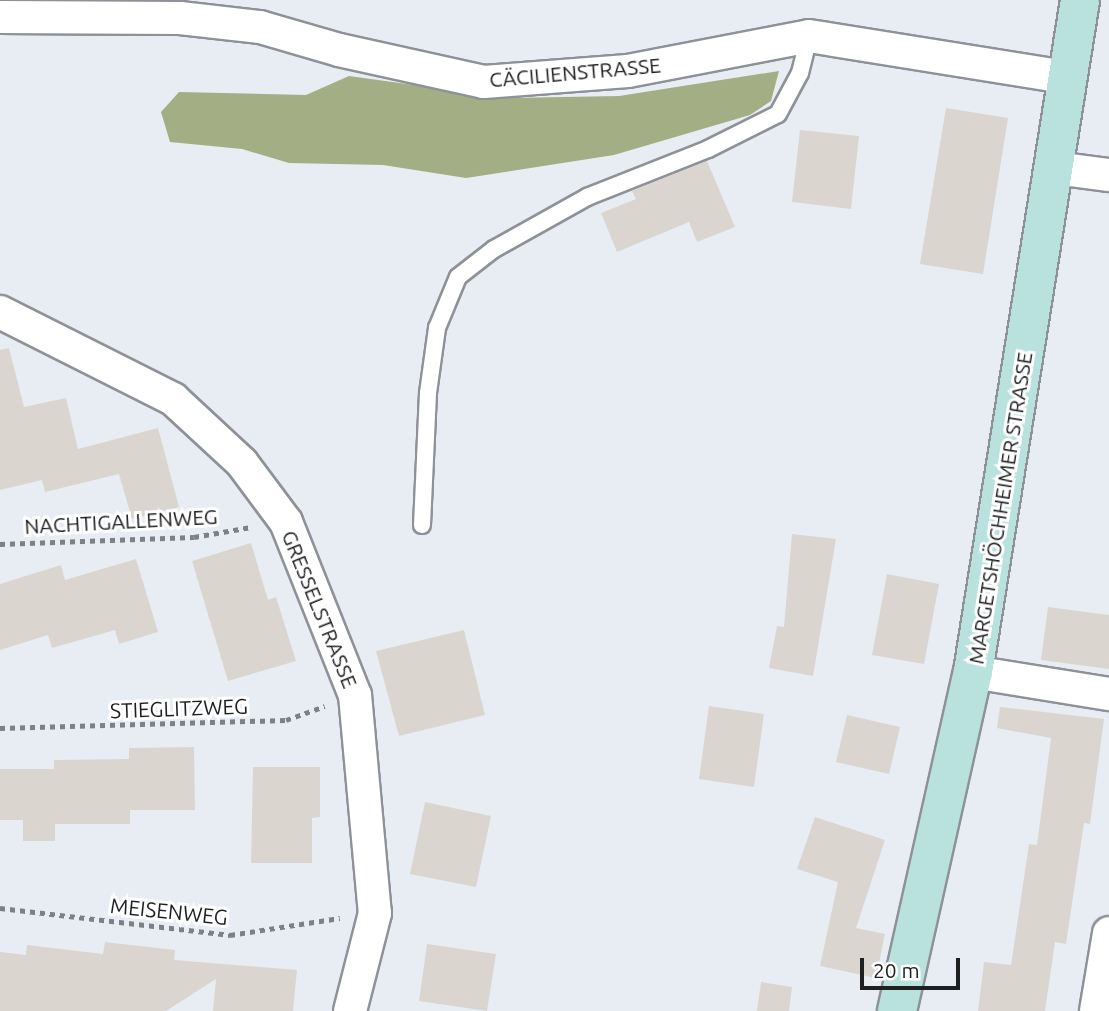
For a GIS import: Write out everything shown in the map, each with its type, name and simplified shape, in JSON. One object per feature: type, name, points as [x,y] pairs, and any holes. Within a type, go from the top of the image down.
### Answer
[{"type":"street","name":"MARGETSHÖCHHEIMER STRASSE","points":[[897,1011],[973,672],[1080,0]]},
{"type":"street","name":"CÄCILIENSTRASSE","points":[[0,17],[180,18],[260,27],[339,50],[484,82],[628,71],[809,36],[1066,77]]},
{"type":"street","points":[[1055,167],[1109,175]]},
{"type":"street","name":"GRESSELSTRASSE","points":[[0,312],[173,399],[242,463],[286,522],[355,695],[375,913],[350,1011]]},
{"type":"street","points":[[973,672],[1109,694]]},
{"type":"street","points":[[1096,1011],[1108,945]]},
{"type":"lane","points":[[422,525],[428,393],[436,328],[458,277],[494,248],[587,197],[708,149],[778,114],[800,73],[809,36]]},
{"type":"path","name":"NACHTIGALLENWEG","points":[[0,544],[194,537],[286,522]]},
{"type":"path","name":"STIEGLITZWEG","points":[[0,728],[286,720],[355,695]]},
{"type":"path","name":"MEISENWEG","points":[[0,908],[230,935],[375,913]]},
{"type":"green space","points":[[779,71],[771,101],[750,115],[614,155],[466,178],[383,165],[289,163],[242,149],[170,142],[161,112],[179,92],[306,95],[349,76],[508,98],[619,96]]},
{"type":"building","points":[[946,108],[1008,118],[983,274],[920,264]]},
{"type":"building","points":[[800,130],[859,136],[851,209],[792,202]]},
{"type":"building","points":[[707,161],[735,227],[697,242],[689,222],[617,252],[601,213],[636,199],[632,191]]},
{"type":"building","points":[[9,348],[24,407],[66,398],[78,449],[158,428],[179,507],[132,519],[119,474],[45,492],[42,480],[0,490],[0,350]]},
{"type":"building","points":[[792,534],[836,539],[813,676],[769,668],[777,626],[784,627]]},
{"type":"building","points":[[251,543],[268,600],[276,597],[296,661],[228,681],[192,561]]},
{"type":"building","points":[[136,559],[158,632],[119,644],[115,630],[52,648],[48,635],[0,650],[0,584],[61,565],[65,580]]},
{"type":"building","points":[[887,574],[939,584],[924,664],[872,655]]},
{"type":"building","points":[[1048,607],[1109,615],[1109,669],[1041,660]]},
{"type":"building","points":[[464,630],[485,715],[399,736],[376,651]]},
{"type":"building","points":[[709,706],[764,714],[754,787],[699,779]]},
{"type":"building","points":[[1000,707],[1104,719],[1090,824],[1084,823],[1066,944],[1055,942],[1045,1011],[978,1011],[984,962],[1011,965],[1029,844],[1037,845],[1051,738],[997,728]]},
{"type":"building","points":[[847,715],[900,727],[889,774],[836,762]]},
{"type":"building","points":[[194,747],[195,810],[130,810],[130,824],[55,824],[55,841],[23,841],[23,820],[0,820],[0,769],[54,769],[54,760],[129,759],[129,748]]},
{"type":"building","points":[[253,767],[320,767],[320,817],[312,818],[312,863],[251,863]]},
{"type":"building","points":[[425,802],[491,816],[476,887],[410,874]]},
{"type":"building","points":[[815,817],[885,840],[856,928],[885,934],[876,978],[820,966],[838,882],[797,869]]},
{"type":"building","points":[[105,942],[175,950],[174,960],[297,970],[293,1011],[213,1011],[216,979],[166,1011],[0,1011],[0,952],[26,955],[27,945],[103,954]]},
{"type":"building","points":[[427,944],[496,954],[487,1011],[419,1001]]},
{"type":"building","points":[[761,982],[792,987],[789,1011],[757,1011]]}]
